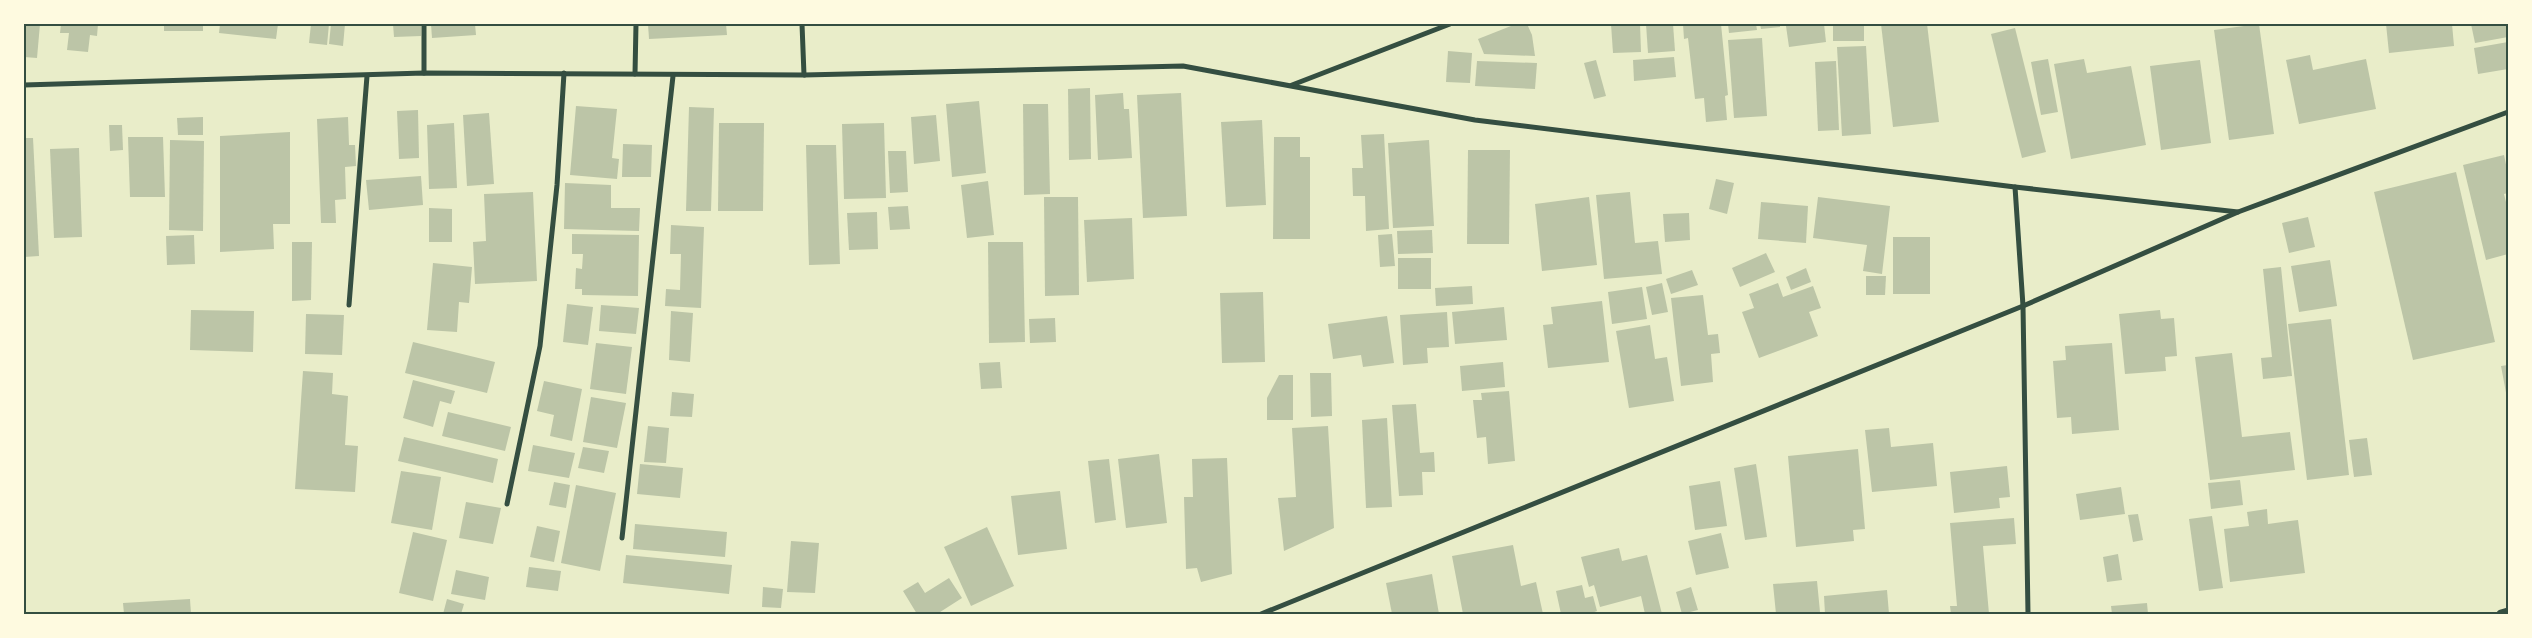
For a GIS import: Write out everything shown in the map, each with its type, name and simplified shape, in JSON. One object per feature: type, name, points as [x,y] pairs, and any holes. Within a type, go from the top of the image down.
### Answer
[{"type":"street","points":[[424,24],[424,73]]},
{"type":"street","points":[[635,74],[636,24]]},
{"type":"street","points":[[802,24],[804,75]]},
{"type":"street","points":[[1292,85],[1450,24]]},
{"type":"street","points":[[24,85],[424,73],[564,73],[673,76],[804,75],[1183,66],[1475,120],[2015,187],[2238,212]]},
{"type":"street","points":[[507,504],[540,346],[557,185],[564,73]]},
{"type":"street","points":[[349,305],[366,76]]},
{"type":"street","points":[[622,538],[673,76]]},
{"type":"street","points":[[1261,614],[2023,306],[2238,212],[2508,112]]},
{"type":"street","points":[[2015,187],[2023,306],[2028,614]]},
{"type":"street","points":[[2502,614],[2508,612]]},
{"type":"building","points":[[24,24],[40,24],[37,58],[24,57]]},
{"type":"building","points":[[61,24],[98,24],[97,36],[90,35],[88,52],[67,50],[69,33],[60,33]]},
{"type":"building","points":[[164,24],[203,24],[203,31],[164,31]]},
{"type":"building","points":[[220,24],[278,24],[276,39],[219,33]]},
{"type":"building","points":[[311,24],[329,24],[327,45],[309,43]]},
{"type":"building","points":[[331,24],[345,24],[343,46],[329,44]]},
{"type":"building","points":[[393,24],[421,24],[421,36],[394,37]]},
{"type":"building","points":[[431,24],[475,24],[476,35],[432,38]]},
{"type":"building","points":[[648,24],[726,24],[727,35],[649,39]]},
{"type":"building","points":[[1516,24],[1527,24],[1532,35],[1535,56],[1484,54],[1478,39]]},
{"type":"building","points":[[1611,24],[1640,24],[1641,52],[1613,53]]},
{"type":"building","points":[[1646,24],[1673,24],[1675,51],[1648,53]]},
{"type":"building","points":[[1683,24],[1721,24],[1728,95],[1725,96],[1727,120],[1706,122],[1704,98],[1695,99],[1688,38],[1684,39]]},
{"type":"building","points":[[1728,24],[1756,24],[1757,30],[1729,33]]},
{"type":"building","points":[[1760,24],[1780,24],[1780,27],[1761,29]]},
{"type":"building","points":[[1824,24],[1826,42],[1789,47],[1786,26]]},
{"type":"building","points":[[1833,24],[1864,24],[1864,41],[1833,41]]},
{"type":"building","points":[[1881,24],[1927,24],[1939,122],[1893,127]]},
{"type":"building","points":[[2259,24],[2274,134],[2229,140],[2214,30]]},
{"type":"building","points":[[2386,24],[2452,24],[2454,46],[2389,53]]},
{"type":"building","points":[[2471,24],[2508,24],[2508,37],[2475,43]]},
{"type":"building","points":[[2015,28],[2046,152],[2022,158],[1991,34]]},
{"type":"building","points":[[1762,38],[1767,116],[1734,118],[1728,40]]},
{"type":"building","points":[[2508,42],[2508,69],[2478,74],[2474,48]]},
{"type":"building","points":[[1866,46],[1871,134],[1842,136],[1837,47]]},
{"type":"building","points":[[1448,51],[1472,53],[1470,83],[1446,82]]},
{"type":"building","points":[[2310,55],[2313,70],[2366,59],[2376,109],[2299,124],[2286,60]]},
{"type":"building","points":[[1674,57],[1676,77],[1634,81],[1633,60]]},
{"type":"building","points":[[2048,59],[2058,112],[2041,115],[2031,62]]},
{"type":"building","points":[[2084,59],[2087,73],[2131,66],[2146,145],[2071,159],[2054,64]]},
{"type":"building","points":[[1596,60],[1606,96],[1594,99],[1584,63]]},
{"type":"building","points":[[2200,60],[2211,143],[2161,150],[2150,66]]},
{"type":"building","points":[[1477,61],[1537,63],[1535,89],[1475,86]]},
{"type":"building","points":[[1836,61],[1839,130],[1818,131],[1815,62]]},
{"type":"building","points":[[1090,88],[1091,159],[1069,160],[1068,89]]},
{"type":"building","points":[[1123,93],[1124,109],[1129,109],[1132,158],[1098,160],[1095,95]]},
{"type":"building","points":[[1181,93],[1187,216],[1143,218],[1137,95]]},
{"type":"building","points":[[979,101],[986,173],[952,177],[946,104]]},
{"type":"building","points":[[1023,104],[1048,104],[1050,194],[1024,195]]},
{"type":"building","points":[[576,106],[617,109],[612,158],[619,159],[617,179],[570,175]]},
{"type":"building","points":[[689,107],[714,108],[711,211],[686,211]]},
{"type":"building","points":[[418,110],[419,158],[399,159],[397,111]]},
{"type":"building","points":[[489,113],[494,184],[467,186],[463,115]]},
{"type":"building","points":[[936,115],[940,161],[914,164],[911,117]]},
{"type":"building","points":[[203,117],[203,135],[178,135],[177,118]]},
{"type":"building","points":[[348,117],[349,145],[355,145],[356,166],[345,167],[346,199],[335,200],[336,223],[321,223],[317,119]]},
{"type":"building","points":[[1262,120],[1266,205],[1226,207],[1221,122]]},
{"type":"building","points":[[454,123],[457,188],[429,189],[427,125]]},
{"type":"building","points":[[719,123],[764,123],[763,211],[718,211]]},
{"type":"building","points":[[884,123],[886,198],[844,199],[842,124]]},
{"type":"building","points":[[109,125],[122,125],[123,150],[110,151]]},
{"type":"building","points":[[290,132],[290,224],[273,224],[274,249],[220,252],[220,136]]},
{"type":"building","points":[[1384,134],[1389,229],[1366,231],[1365,196],[1353,196],[1352,168],[1363,168],[1361,135]]},
{"type":"building","points":[[128,137],[163,137],[165,197],[130,197]]},
{"type":"building","points":[[1274,137],[1300,137],[1300,157],[1310,157],[1310,239],[1273,239]]},
{"type":"building","points":[[24,138],[33,138],[39,256],[24,257]]},
{"type":"building","points":[[170,140],[204,141],[203,231],[169,230]]},
{"type":"building","points":[[1429,140],[1434,226],[1393,228],[1388,143]]},
{"type":"building","points":[[623,144],[652,145],[651,177],[622,177]]},
{"type":"building","points":[[806,145],[836,145],[840,264],[809,265]]},
{"type":"building","points":[[79,148],[82,237],[54,238],[50,149]]},
{"type":"building","points":[[1468,150],[1510,150],[1509,244],[1467,244]]},
{"type":"building","points":[[888,151],[906,151],[908,192],[890,193]]},
{"type":"building","points":[[2504,155],[2508,174],[2508,193],[2504,194],[2508,210],[2508,254],[2486,260],[2463,165]]},
{"type":"building","points":[[2456,172],[2495,342],[2413,360],[2374,192]]},
{"type":"building","points":[[421,176],[423,205],[369,210],[366,180]]},
{"type":"building","points":[[1716,179],[1734,183],[1727,214],[1709,209]]},
{"type":"building","points":[[988,181],[994,235],[967,238],[961,185]]},
{"type":"building","points":[[565,183],[611,185],[611,208],[640,208],[639,231],[564,229]]},
{"type":"building","points":[[533,192],[537,281],[475,284],[473,242],[486,241],[484,194]]},
{"type":"building","points":[[1630,192],[1635,243],[1658,241],[1662,274],[1604,279],[1596,195]]},
{"type":"building","points":[[1044,197],[1078,197],[1079,295],[1045,296]]},
{"type":"building","points":[[1589,197],[1597,265],[1542,271],[1535,204]]},
{"type":"building","points":[[1818,197],[1890,206],[1882,274],[1863,271],[1867,245],[1813,238]]},
{"type":"building","points":[[1761,202],[1808,206],[1806,243],[1758,239]]},
{"type":"building","points":[[908,206],[910,229],[890,230],[888,207]]},
{"type":"building","points":[[429,208],[452,209],[452,242],[429,242]]},
{"type":"building","points":[[877,212],[878,249],[849,250],[847,213]]},
{"type":"building","points":[[1689,213],[1690,240],[1665,242],[1663,214]]},
{"type":"building","points":[[2308,217],[2315,247],[2289,253],[2282,223]]},
{"type":"building","points":[[1132,218],[1134,279],[1087,282],[1084,220]]},
{"type":"building","points":[[671,225],[704,227],[701,308],[665,306],[666,289],[680,290],[681,254],[670,254]]},
{"type":"building","points":[[1432,230],[1433,253],[1398,254],[1397,231]]},
{"type":"building","points":[[572,234],[639,235],[638,296],[582,295],[582,289],[575,289],[576,268],[582,269],[583,254],[572,254]]},
{"type":"building","points":[[1392,234],[1395,266],[1380,267],[1378,235]]},
{"type":"building","points":[[194,235],[195,264],[167,265],[166,236]]},
{"type":"building","points":[[1893,237],[1930,237],[1930,294],[1893,294]]},
{"type":"building","points":[[292,242],[312,242],[311,300],[292,301]]},
{"type":"building","points":[[988,242],[1023,242],[1025,342],[989,343]]},
{"type":"building","points":[[1766,253],[1775,272],[1740,287],[1732,268]]},
{"type":"building","points":[[1398,258],[1431,258],[1431,289],[1398,289]]},
{"type":"building","points":[[2330,260],[2337,306],[2299,312],[2291,266]]},
{"type":"building","points":[[433,263],[472,267],[469,303],[459,302],[457,332],[427,330]]},
{"type":"building","points":[[2281,267],[2292,376],[2263,379],[2261,358],[2272,357],[2263,269]]},
{"type":"building","points":[[1806,268],[1811,282],[1791,290],[1786,277]]},
{"type":"building","points":[[1692,270],[1698,285],[1671,294],[1666,279]]},
{"type":"building","points":[[1866,276],[1886,276],[1885,295],[1866,295]]},
{"type":"building","points":[[1662,283],[1668,312],[1652,315],[1646,287]]},
{"type":"building","points":[[1778,283],[1783,297],[1813,286],[1821,308],[1809,312],[1818,336],[1759,358],[1742,312],[1754,308],[1749,294]]},
{"type":"building","points":[[1472,286],[1473,304],[1436,306],[1435,288]]},
{"type":"building","points":[[1642,287],[1647,319],[1612,324],[1608,292]]},
{"type":"building","points":[[1263,292],[1265,362],[1222,363],[1220,293]]},
{"type":"building","points":[[1703,295],[1708,335],[1718,334],[1720,353],[1711,354],[1713,382],[1681,386],[1671,298]]},
{"type":"building","points":[[1602,301],[1609,362],[1548,368],[1543,325],[1553,324],[1551,307]]},
{"type":"building","points":[[567,304],[593,307],[588,345],[563,342]]},
{"type":"building","points":[[601,305],[639,308],[636,334],[599,331]]},
{"type":"building","points":[[1504,307],[1507,340],[1455,344],[1452,312]]},
{"type":"building","points":[[191,310],[254,311],[253,352],[190,350]]},
{"type":"building","points":[[2160,310],[2161,319],[2174,318],[2177,356],[2165,357],[2166,371],[2125,374],[2119,314]]},
{"type":"building","points":[[671,311],[693,313],[690,362],[669,360]]},
{"type":"building","points":[[1447,312],[1449,347],[1427,348],[1428,363],[1403,365],[1400,315]]},
{"type":"building","points":[[306,314],[344,315],[342,355],[305,354]]},
{"type":"building","points":[[1387,316],[1394,363],[1363,367],[1361,355],[1333,359],[1328,324]]},
{"type":"building","points":[[1055,318],[1056,342],[1030,343],[1029,319]]},
{"type":"building","points":[[2331,319],[2349,475],[2307,480],[2288,324]]},
{"type":"building","points":[[1650,325],[1655,359],[1667,357],[1674,401],[1629,408],[1616,331]]},
{"type":"building","points":[[413,342],[495,362],[487,393],[405,373]]},
{"type":"building","points":[[596,343],[632,347],[626,394],[590,389]]},
{"type":"building","points":[[2112,343],[2119,430],[2072,434],[2071,417],[2057,418],[2053,361],[2066,360],[2065,346]]},
{"type":"building","points":[[2232,353],[2242,437],[2290,432],[2295,470],[2210,480],[2195,357]]},
{"type":"building","points":[[1000,362],[1002,388],[981,389],[979,363]]},
{"type":"building","points":[[1503,362],[1505,387],[1462,391],[1460,366]]},
{"type":"building","points":[[2508,365],[2508,398],[2507,398],[2501,366]]},
{"type":"building","points":[[303,371],[333,373],[332,394],[348,396],[345,445],[358,446],[355,492],[295,489]]},
{"type":"building","points":[[1310,373],[1331,373],[1332,416],[1311,417]]},
{"type":"building","points":[[1279,375],[1293,375],[1293,420],[1267,420],[1267,398]]},
{"type":"building","points":[[413,380],[455,391],[451,404],[440,401],[433,427],[403,418]]},
{"type":"building","points":[[544,381],[582,389],[572,441],[550,436],[554,415],[537,411]]},
{"type":"building","points":[[1509,391],[1515,461],[1488,464],[1486,437],[1477,438],[1473,400],[1482,400],[1481,393]]},
{"type":"building","points":[[672,392],[694,394],[692,417],[670,416]]},
{"type":"building","points":[[591,397],[626,403],[617,448],[583,442]]},
{"type":"building","points":[[1416,404],[1420,453],[1434,452],[1435,472],[1422,472],[1423,495],[1399,496],[1392,405]]},
{"type":"building","points":[[448,412],[511,427],[505,451],[442,436]]},
{"type":"building","points":[[1387,418],[1392,507],[1366,508],[1362,420]]},
{"type":"building","points":[[648,426],[669,428],[666,463],[644,462]]},
{"type":"building","points":[[1328,426],[1334,528],[1284,551],[1278,498],[1296,497],[1292,428]]},
{"type":"building","points":[[1889,428],[1891,447],[1933,443],[1937,486],[1872,492],[1865,430]]},
{"type":"building","points":[[404,437],[498,459],[493,483],[398,461]]},
{"type":"building","points":[[2367,438],[2372,475],[2354,477],[2349,440]]},
{"type":"building","points":[[533,445],[575,453],[569,478],[528,471]]},
{"type":"building","points":[[583,447],[609,451],[604,473],[578,468]]},
{"type":"building","points":[[1858,449],[1865,529],[1853,530],[1854,541],[1796,547],[1788,456]]},
{"type":"building","points":[[1159,454],[1167,523],[1126,528],[1118,459]]},
{"type":"building","points":[[1227,458],[1232,574],[1201,582],[1197,568],[1186,569],[1184,497],[1193,497],[1192,459]]},
{"type":"building","points":[[1109,459],[1116,520],[1095,523],[1088,461]]},
{"type":"building","points":[[640,464],[683,468],[680,498],[637,494]]},
{"type":"building","points":[[1756,464],[1767,537],[1745,540],[1734,468]]},
{"type":"building","points":[[2007,466],[2010,497],[1999,498],[2000,508],[1954,513],[1950,472]]},
{"type":"building","points":[[401,471],[441,477],[432,530],[391,523]]},
{"type":"building","points":[[2240,480],[2243,505],[2211,509],[2208,483]]},
{"type":"building","points":[[1720,481],[1727,526],[1695,530],[1689,486]]},
{"type":"building","points":[[554,482],[570,485],[566,508],[549,505]]},
{"type":"building","points":[[576,485],[616,493],[600,571],[561,563]]},
{"type":"building","points":[[2121,487],[2125,514],[2080,520],[2076,494]]},
{"type":"building","points":[[1060,491],[1067,549],[1018,555],[1011,496]]},
{"type":"building","points":[[466,502],[501,508],[493,544],[459,538]]},
{"type":"building","points":[[2267,509],[2268,524],[2298,520],[2305,573],[2230,582],[2224,529],[2249,526],[2247,512]]},
{"type":"building","points":[[2138,514],[2143,540],[2133,542],[2128,515]]},
{"type":"building","points":[[2212,516],[2223,588],[2199,591],[2189,519]]},
{"type":"building","points":[[2014,518],[2016,544],[1983,546],[1989,614],[1951,614],[1950,606],[1957,606],[1950,523]]},
{"type":"building","points":[[635,524],[727,532],[725,557],[633,549]]},
{"type":"building","points":[[537,526],[560,531],[554,562],[530,557]]},
{"type":"building","points":[[987,527],[1014,586],[971,606],[944,547]]},
{"type":"building","points":[[413,532],[447,540],[433,601],[399,593]]},
{"type":"building","points":[[1721,533],[1729,568],[1696,575],[1688,541]]},
{"type":"building","points":[[791,541],[819,543],[815,593],[787,592]]},
{"type":"building","points":[[1513,545],[1521,586],[1536,582],[1543,614],[1463,614],[1452,556]]},
{"type":"building","points":[[1619,548],[1622,561],[1647,555],[1662,614],[1645,614],[1641,596],[1600,607],[1594,585],[1589,587],[1581,557]]},
{"type":"building","points":[[2118,554],[2122,580],[2107,582],[2103,557]]},
{"type":"building","points":[[626,555],[732,565],[729,594],[623,583]]},
{"type":"building","points":[[529,567],[561,571],[558,591],[526,587]]},
{"type":"building","points":[[456,570],[489,577],[485,600],[451,594]]},
{"type":"building","points":[[1432,574],[1439,614],[1392,614],[1386,583]]},
{"type":"building","points":[[949,578],[962,598],[937,614],[917,614],[903,591],[918,582],[925,593]]},
{"type":"building","points":[[1817,581],[1820,612],[1813,612],[1813,614],[1776,614],[1773,584]]},
{"type":"building","points":[[1582,585],[1585,598],[1593,596],[1597,611],[1589,614],[1561,614],[1556,591]]},
{"type":"building","points":[[763,587],[783,589],[781,608],[762,607]]},
{"type":"building","points":[[1691,587],[1698,610],[1682,614],[1676,592]]},
{"type":"building","points":[[1887,590],[1889,614],[1825,614],[1824,596]]},
{"type":"building","points":[[190,599],[191,614],[124,614],[123,603]]},
{"type":"building","points":[[447,599],[464,604],[461,614],[443,614]]},
{"type":"building","points":[[2147,603],[2148,614],[2112,614],[2111,606]]}]
